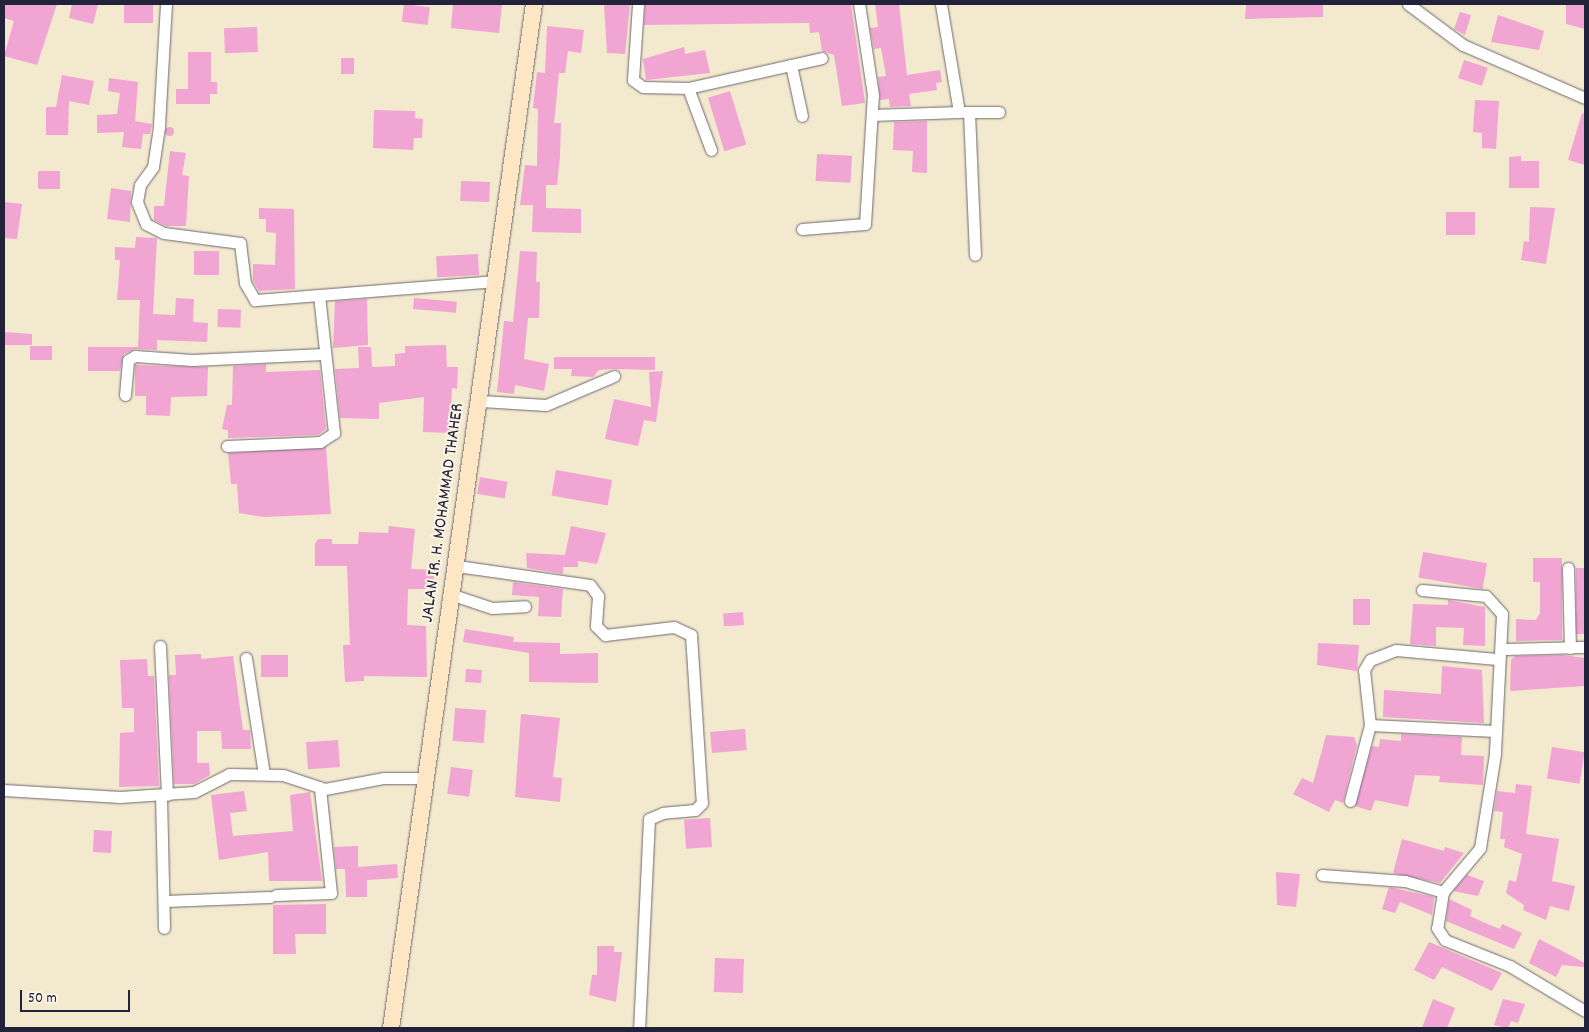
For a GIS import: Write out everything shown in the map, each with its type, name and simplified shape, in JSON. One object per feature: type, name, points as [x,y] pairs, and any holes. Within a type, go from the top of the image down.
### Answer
[{"type":"main road","name":"JALAN IR. H. MOHAMMAD THAHER","points":[[391,1028],[425,778],[481,401],[534,4]]},
{"type":"street","points":[[166,4],[159,127],[153,167],[140,184],[140,218],[164,233],[240,242],[245,283],[255,300],[319,296],[380,287],[496,282]]},
{"type":"street","points":[[638,4],[634,83],[688,88],[822,58]]},
{"type":"street","points":[[802,229],[865,224],[874,95],[859,4]]},
{"type":"street","points":[[941,4],[964,112],[974,255]]},
{"type":"street","points":[[1408,4],[1463,45],[1585,98]]},
{"type":"street","points":[[791,65],[802,116]]},
{"type":"street","points":[[688,88],[711,150]]},
{"type":"street","points":[[872,115],[999,112]]},
{"type":"street","points":[[227,446],[330,439],[333,418],[324,354],[319,296]]},
{"type":"street","points":[[126,396],[128,360],[135,356],[192,360],[324,354]]},
{"type":"street","points":[[481,401],[546,405],[614,376]]},
{"type":"street","points":[[456,566],[590,584],[598,596],[596,626],[605,636],[674,627],[691,635],[702,803],[695,810],[662,813],[649,819],[639,1028]]},
{"type":"street","points":[[1568,568],[1570,648]]},
{"type":"street","points":[[1422,590],[1472,594],[1496,602],[1502,614],[1495,731],[1480,848],[1443,892],[1436,920],[1445,940],[1510,966],[1585,1011]]},
{"type":"street","points":[[453,595],[492,608],[525,606]]},
{"type":"street","points":[[160,646],[164,795],[164,928]]},
{"type":"street","points":[[1350,801],[1370,725],[1364,670],[1381,652],[1500,654],[1585,647]]},
{"type":"street","points":[[246,658],[264,774]]},
{"type":"street","points":[[1370,725],[1495,731]]},
{"type":"street","points":[[4,790],[73,796],[164,795],[194,792],[230,774],[283,775],[320,788],[384,778],[425,778]]},
{"type":"street","points":[[164,901],[330,893],[320,788]]},
{"type":"street","points":[[1322,875],[1405,881],[1443,892]]},
{"type":"building","points":[[4,4],[57,4],[37,65],[4,56],[14,21],[4,18]]},
{"type":"building","points":[[72,4],[98,4],[93,24],[69,18]]},
{"type":"building","points":[[124,4],[153,4],[153,23],[124,23]]},
{"type":"building","points":[[404,4],[430,7],[428,25],[402,22]]},
{"type":"building","points":[[453,4],[502,4],[499,33],[451,28]]},
{"type":"building","points":[[604,4],[630,4],[625,54],[607,53]]},
{"type":"building","points":[[645,4],[851,4],[865,103],[842,106],[834,55],[822,51],[819,32],[810,33],[809,23],[644,25]]},
{"type":"building","points":[[875,4],[899,4],[907,75],[940,70],[942,82],[936,83],[937,90],[909,94],[911,106],[890,107],[889,99],[880,100],[878,77],[886,76],[881,48],[874,49],[870,28],[878,27]]},
{"type":"building","points":[[1246,4],[1323,4],[1323,17],[1245,19]]},
{"type":"building","points":[[1566,4],[1585,4],[1585,29],[1566,24]]},
{"type":"building","points":[[1460,12],[1471,15],[1465,35],[1454,29]]},
{"type":"building","points":[[1498,15],[1544,31],[1539,50],[1491,42]]},
{"type":"building","points":[[547,26],[584,30],[581,53],[568,51],[565,73],[559,73],[554,123],[561,123],[557,185],[546,185],[546,208],[581,209],[581,233],[532,232],[533,205],[520,205],[525,165],[537,166],[538,109],[533,108],[537,72],[545,73]]},
{"type":"building","points":[[257,27],[258,52],[225,53],[224,28]]},
{"type":"building","points":[[684,47],[685,54],[705,50],[710,73],[646,80],[643,59]]},
{"type":"building","points":[[188,52],[211,52],[211,82],[217,82],[217,94],[210,94],[210,104],[176,104],[176,89],[188,89]]},
{"type":"building","points":[[341,58],[354,58],[354,74],[341,74]]},
{"type":"building","points":[[1464,60],[1488,68],[1482,86],[1458,78]]},
{"type":"building","points":[[62,75],[94,81],[89,105],[69,101],[68,135],[46,135],[46,107],[56,107]]},
{"type":"building","points":[[109,78],[138,82],[135,121],[152,124],[150,134],[143,134],[141,149],[122,147],[124,132],[97,133],[97,115],[117,114],[120,93],[108,91]]},
{"type":"building","points":[[730,91],[746,145],[724,151],[708,98]]},
{"type":"building","points":[[1475,100],[1499,101],[1496,149],[1482,148],[1482,133],[1473,132]]},
{"type":"building","points":[[374,110],[415,111],[415,118],[423,119],[422,138],[414,138],[413,150],[373,148]]},
{"type":"building","points":[[1582,113],[1585,114],[1585,165],[1568,160]]},
{"type":"building","points":[[927,121],[927,173],[912,172],[913,151],[893,150],[894,122]]},
{"type":"building","points":[[169,127],[173,131],[169,135],[165,131]]},
{"type":"building","points":[[170,151],[186,153],[182,175],[189,176],[186,226],[166,226],[154,220],[154,206],[164,206]]},
{"type":"building","points":[[817,154],[852,156],[851,183],[816,181]]},
{"type":"building","points":[[1521,156],[1521,161],[1539,161],[1539,188],[1509,188],[1509,157]]},
{"type":"building","points":[[38,171],[60,171],[60,189],[38,189]]},
{"type":"building","points":[[461,181],[490,182],[489,202],[460,201]]},
{"type":"building","points":[[111,188],[131,191],[130,222],[107,219]]},
{"type":"building","points":[[4,202],[22,204],[17,239],[4,238]]},
{"type":"building","points":[[1530,207],[1555,208],[1546,264],[1521,260],[1524,241],[1529,242]]},
{"type":"building","points":[[259,208],[294,209],[295,289],[259,291],[253,281],[253,264],[275,265],[276,233],[266,232],[266,219],[259,219]]},
{"type":"building","points":[[1446,212],[1475,212],[1475,235],[1446,235]]},
{"type":"building","points":[[136,237],[157,238],[153,314],[175,315],[176,298],[194,299],[193,322],[208,323],[207,342],[157,340],[157,350],[135,349],[124,354],[120,371],[88,371],[88,347],[138,347],[140,300],[117,300],[120,260],[115,260],[115,247],[135,248]]},
{"type":"building","points":[[194,251],[219,251],[219,275],[194,275]]},
{"type":"building","points":[[520,251],[537,252],[536,282],[540,282],[539,318],[528,318],[524,359],[549,364],[544,391],[515,385],[514,394],[497,392],[504,321],[513,322]]},
{"type":"building","points":[[478,254],[479,275],[437,277],[436,256]]},
{"type":"building","points":[[414,298],[457,302],[456,313],[413,309]]},
{"type":"building","points":[[367,299],[368,345],[333,348],[335,301]]},
{"type":"building","points":[[218,309],[241,310],[240,328],[217,327]]},
{"type":"building","points":[[4,332],[32,334],[32,345],[4,345]]},
{"type":"building","points":[[446,345],[447,367],[458,367],[457,389],[452,388],[450,433],[423,432],[424,397],[379,403],[379,419],[340,418],[335,369],[359,368],[358,347],[371,347],[372,367],[395,366],[395,354],[405,353],[405,346]]},
{"type":"building","points":[[30,346],[52,346],[52,360],[30,360]]},
{"type":"building","points":[[554,357],[655,357],[655,370],[599,370],[593,377],[571,376],[572,369],[554,369]]},
{"type":"building","points":[[266,364],[266,372],[320,370],[326,429],[318,435],[228,438],[228,430],[222,429],[227,405],[232,405],[233,366]]},
{"type":"building","points":[[135,365],[208,367],[207,396],[171,397],[170,416],[146,415],[146,396],[135,396]]},
{"type":"building","points":[[663,371],[656,422],[644,420],[638,446],[605,439],[614,399],[651,407],[649,372]]},
{"type":"building","points":[[326,447],[331,514],[264,517],[239,513],[237,484],[231,484],[228,453]]},
{"type":"building","points":[[556,470],[612,480],[608,506],[551,496]]},
{"type":"building","points":[[480,477],[508,482],[505,499],[477,494]]},
{"type":"building","points":[[389,526],[415,529],[411,569],[434,570],[433,589],[408,589],[407,625],[426,626],[427,677],[364,676],[364,681],[345,682],[343,645],[350,645],[347,566],[315,566],[315,544],[318,539],[332,539],[332,544],[358,544],[359,532],[388,533]]},
{"type":"building","points":[[571,526],[606,533],[597,564],[578,561],[578,567],[563,567],[563,574],[527,568],[526,553],[565,555]]},
{"type":"building","points":[[1423,552],[1487,563],[1482,589],[1418,578]]},
{"type":"building","points":[[1533,558],[1562,558],[1562,640],[1516,641],[1516,619],[1536,620],[1540,613],[1540,582],[1533,582]]},
{"type":"building","points":[[1576,568],[1585,568],[1585,634],[1576,634]]},
{"type":"building","points":[[513,582],[563,589],[561,617],[538,616],[539,597],[512,595]]},
{"type":"building","points":[[1353,599],[1370,599],[1370,625],[1353,625]]},
{"type":"building","points":[[1448,600],[1485,607],[1485,646],[1463,645],[1464,628],[1436,627],[1436,646],[1410,644],[1413,604],[1448,605]]},
{"type":"building","points":[[743,612],[744,625],[724,626],[723,613]]},
{"type":"building","points":[[465,629],[514,637],[513,642],[560,643],[560,654],[598,653],[598,683],[529,682],[529,653],[463,642]]},
{"type":"building","points":[[1318,643],[1359,645],[1357,671],[1317,665]]},
{"type":"building","points":[[201,654],[201,659],[233,656],[243,730],[250,730],[251,749],[222,749],[221,731],[197,731],[197,763],[209,763],[210,775],[194,784],[174,784],[169,675],[176,675],[175,655]]},
{"type":"building","points":[[261,655],[288,655],[288,677],[261,677]]},
{"type":"building","points":[[1563,655],[1585,658],[1585,686],[1510,691],[1511,660],[1515,656]]},
{"type":"building","points":[[147,659],[148,676],[154,676],[159,786],[119,787],[120,733],[134,732],[134,708],[122,708],[120,660]]},
{"type":"building","points":[[1442,666],[1482,670],[1484,723],[1383,717],[1384,690],[1441,694]]},
{"type":"building","points":[[466,669],[482,670],[481,683],[465,682]]},
{"type":"building","points":[[455,708],[486,710],[484,743],[453,741]]},
{"type":"building","points":[[521,714],[560,718],[553,777],[562,778],[560,802],[515,797]]},
{"type":"building","points":[[745,729],[747,750],[712,753],[710,732]]},
{"type":"building","points":[[1401,734],[1462,737],[1461,755],[1484,756],[1483,785],[1439,782],[1440,776],[1415,775],[1408,807],[1375,800],[1371,811],[1355,806],[1372,746],[1379,747],[1380,739],[1401,741]]},
{"type":"building","points":[[1326,735],[1354,737],[1357,745],[1343,803],[1335,800],[1329,812],[1293,794],[1302,778],[1313,783]]},
{"type":"building","points":[[338,740],[340,767],[308,769],[306,742]]},
{"type":"building","points":[[1552,747],[1585,752],[1580,784],[1547,779]]},
{"type":"building","points":[[451,767],[473,770],[469,797],[447,794]]},
{"type":"building","points":[[1516,784],[1532,786],[1526,834],[1559,839],[1552,881],[1575,886],[1569,911],[1550,906],[1546,920],[1523,910],[1524,905],[1506,893],[1509,880],[1516,882],[1522,854],[1504,847],[1505,839],[1500,839],[1503,812],[1494,811],[1497,791],[1515,793]]},
{"type":"building","points":[[244,791],[247,811],[230,813],[233,836],[293,831],[290,795],[310,792],[322,881],[269,881],[268,852],[219,860],[211,795]]},
{"type":"building","points":[[710,818],[712,847],[686,849],[684,820]]},
{"type":"building","points":[[94,830],[112,831],[111,853],[93,852]]},
{"type":"building","points":[[1402,839],[1444,851],[1445,847],[1464,853],[1440,883],[1393,873]]},
{"type":"building","points":[[358,846],[358,867],[397,864],[398,878],[367,880],[367,897],[346,897],[345,869],[336,869],[334,847]]},
{"type":"building","points":[[1276,872],[1300,874],[1296,907],[1277,905]]},
{"type":"building","points":[[1467,875],[1484,881],[1478,896],[1453,891]]},
{"type":"building","points":[[1389,887],[1434,897],[1432,915],[1400,902],[1395,913],[1382,909]]},
{"type":"building","points":[[1449,899],[1472,910],[1470,916],[1485,923],[1500,929],[1502,924],[1522,933],[1514,949],[1446,921]]},
{"type":"building","points":[[326,904],[326,934],[295,934],[296,954],[273,954],[273,905]]},
{"type":"building","points":[[1539,939],[1585,963],[1585,967],[1562,965],[1556,977],[1529,963]]},
{"type":"building","points":[[1429,942],[1502,973],[1492,991],[1442,967],[1434,980],[1414,970]]},
{"type":"building","points":[[597,946],[614,946],[614,952],[622,952],[616,1002],[589,995],[592,975],[597,975]]},
{"type":"building","points":[[715,958],[744,959],[743,993],[714,992]]},
{"type":"building","points":[[1433,999],[1455,1008],[1447,1028],[1422,1028]]},
{"type":"building","points":[[1503,999],[1525,1004],[1518,1023],[1511,1021],[1508,1028],[1494,1025]]}]
